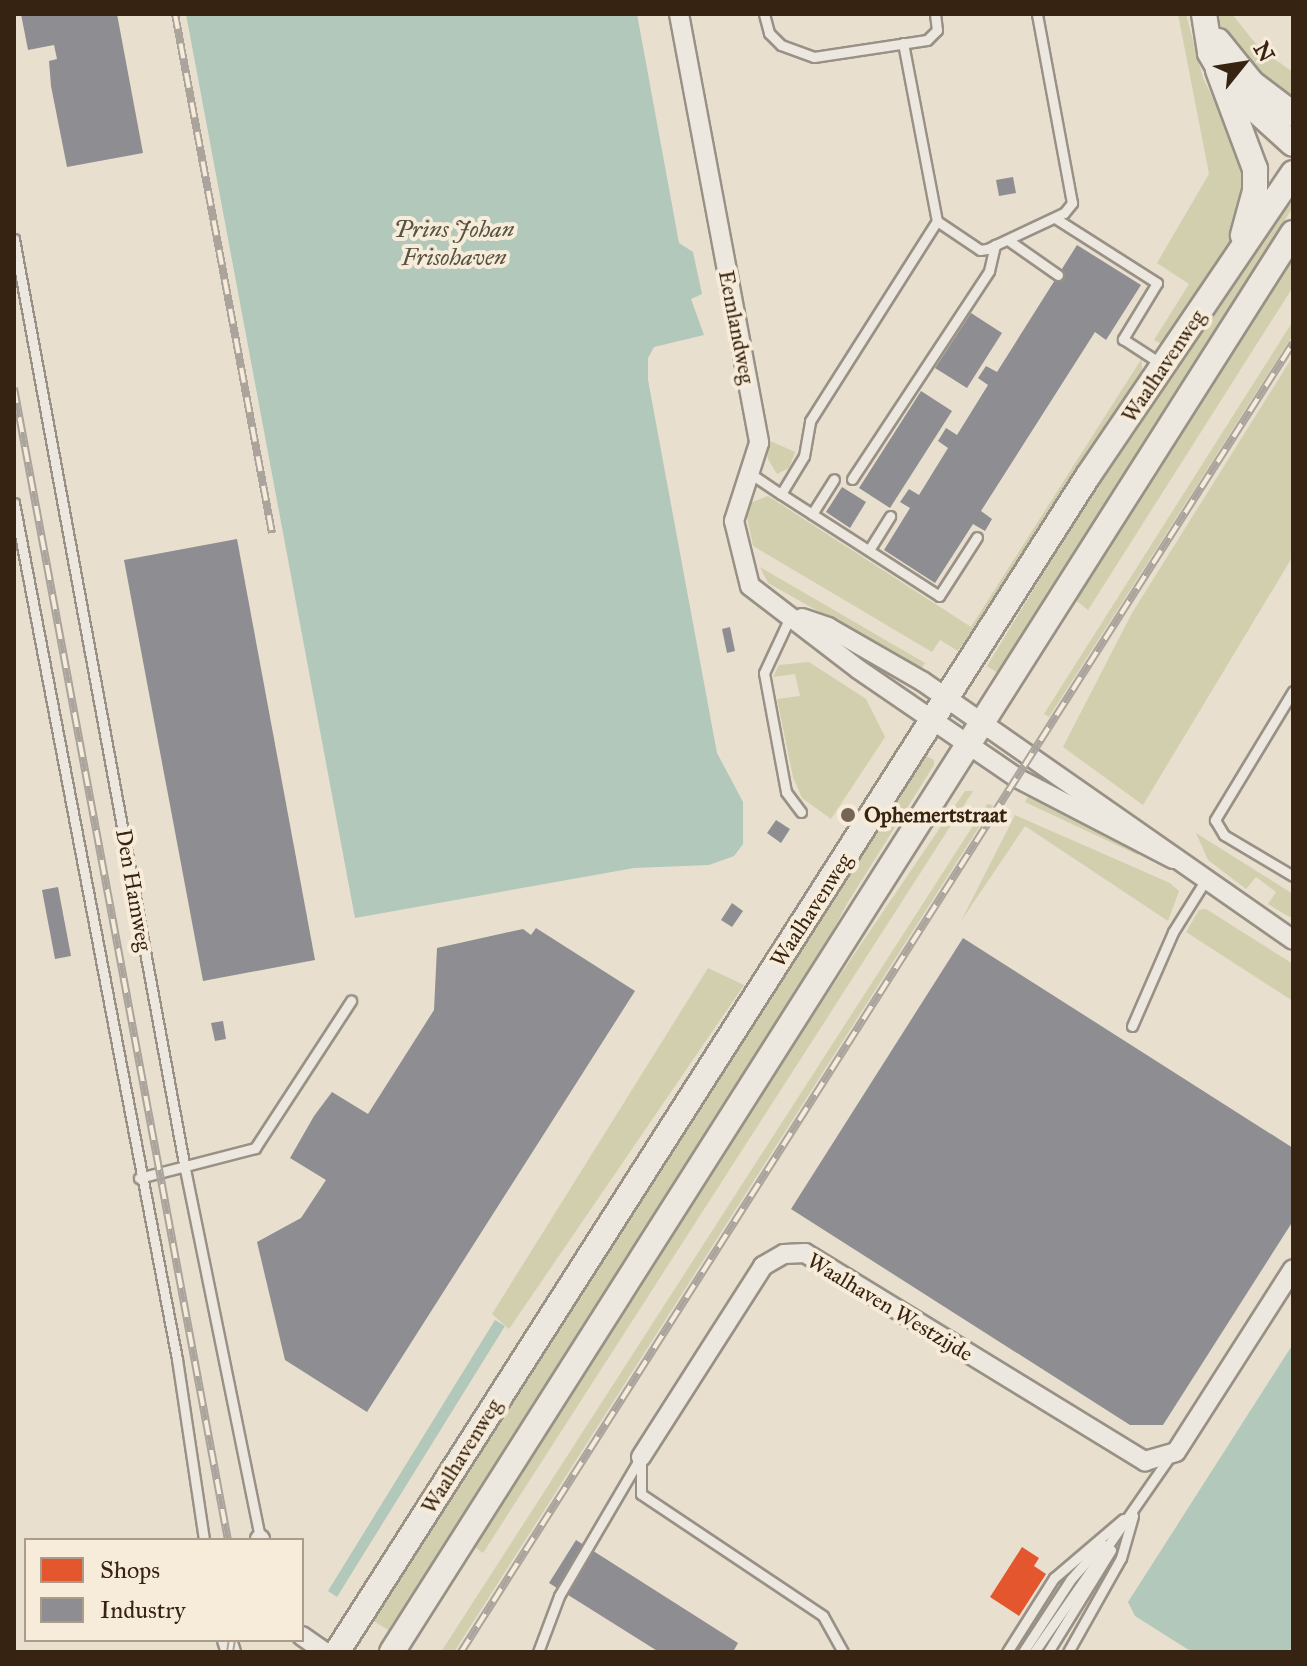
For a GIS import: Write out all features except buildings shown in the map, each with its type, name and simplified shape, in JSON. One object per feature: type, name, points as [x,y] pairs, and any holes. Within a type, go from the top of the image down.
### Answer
[{"type":"street","name":"Eemlandweg","points":[[679,14],[759,443],[734,521],[745,576],[758,595],[791,615],[968,745]]},
{"type":"street","points":[[1204,14],[1218,70],[1253,158],[1256,180],[1234,263]]},
{"type":"street","points":[[1204,14],[1239,70],[1293,114]]},
{"type":"street","points":[[1218,70],[1250,110],[1293,144]]},
{"type":"street","name":"Waalhavenweg","points":[[337,1652],[1163,365],[1293,173]]},
{"type":"street","name":"Waalhavenweg","points":[[392,1652],[1293,233]]},
{"type":"street","name":"Eemlandweg","points":[[791,615],[828,627],[948,699],[983,724]]},
{"type":"street","points":[[983,724],[1150,837],[1173,859]]},
{"type":"street","points":[[968,745],[1028,785],[1173,859],[1293,940]]},
{"type":"street","name":"Waalhaven Westzijde","points":[[641,1457],[763,1266],[784,1254],[805,1253],[1135,1458],[1169,1458]]},
{"type":"street","points":[[1169,1458],[1293,1269]]},
{"type":"street","points":[[304,1637],[325,1652]]},
{"type":"lane","points":[[764,14],[769,33],[781,45],[804,56],[933,36],[935,14]]},
{"type":"lane","points":[[937,221],[980,250],[1008,240],[1069,209],[1073,197],[1037,14]]},
{"type":"lane","points":[[781,494],[804,456],[810,421],[937,221],[903,43]]},
{"type":"lane","points":[[1055,218],[1157,283],[1123,339],[1163,365]]},
{"type":"lane","name":"Den Hamweg","points":[[14,239],[185,1169],[260,1538]]},
{"type":"lane","points":[[1008,240],[1058,275]]},
{"type":"lane","points":[[852,479],[989,271],[995,245]]},
{"type":"lane","points":[[751,474],[939,596],[977,537]]},
{"type":"lane","points":[[812,514],[834,479]]},
{"type":"lane","points":[[14,503],[139,1178],[177,1359],[204,1538]]},
{"type":"lane","points":[[869,550],[890,516]]},
{"type":"lane","points":[[791,615],[764,673],[786,792],[801,812]]},
{"type":"lane","points":[[1293,691],[1215,820],[1224,835],[1293,876]]},
{"type":"lane","points":[[1132,1026],[1173,932],[1205,881]]},
{"type":"lane","points":[[139,1178],[245,1153],[262,1142],[351,1001]]},
{"type":"lane","points":[[538,1652],[559,1596],[641,1457]]},
{"type":"lane","points":[[641,1457],[641,1494],[811,1607],[837,1636],[843,1652]]},
{"type":"lane","points":[[1034,1652],[1169,1458]]},
{"type":"lane","points":[[1007,1652],[1054,1578],[1135,1509]]},
{"type":"lane","points":[[1023,1652],[1071,1579],[1135,1509]]},
{"type":"lane","points":[[1048,1652],[1135,1509]]},
{"type":"lane","points":[[1068,1652],[1121,1558],[1135,1509]]},
{"type":"shaded area","points":[[685,14],[768,440],[795,452],[789,468],[777,474],[768,459]]},
{"type":"shaded area","points":[[1178,14],[1186,14],[1203,78],[1246,165],[1238,232],[1162,344],[1154,340],[1189,284],[1157,263],[1209,174]]},
{"type":"shaded area","points":[[1214,14],[1232,14],[1260,49],[1293,72],[1293,102],[1274,90],[1223,33]]},
{"type":"shaded area","points":[[1286,200],[1293,207],[1001,675],[987,666],[1117,452]]},
{"type":"shaded area","points":[[1293,248],[1293,287],[1088,610],[1073,598]]},
{"type":"shaded area","points":[[1293,321],[1291,338],[1049,717],[1044,714]]},
{"type":"shaded area","points":[[1293,356],[1293,556],[1143,805],[1063,747],[1132,613]]},
{"type":"shaded area","points":[[1142,358],[1142,376],[958,651],[940,640],[932,652],[753,546],[747,517],[750,503],[768,496],[971,627]]},
{"type":"shaded area","points":[[760,567],[925,663],[921,669],[768,583]]},
{"type":"shaded area","points":[[809,662],[866,699],[885,737],[831,819],[802,798],[793,777],[777,699],[800,696],[795,674],[773,677],[779,665]]},
{"type":"shaded area","points":[[926,756],[934,760],[934,765],[848,902],[806,981],[393,1633],[369,1618]]},
{"type":"shaded area","points":[[965,791],[973,791],[483,1553],[472,1545],[800,1034]]},
{"type":"shaded area","points":[[1029,795],[1139,852],[1138,855],[1025,802]]},
{"type":"shaded area","points":[[987,804],[993,805],[454,1652],[441,1652]]},
{"type":"shaded area","points":[[1015,815],[1170,883],[1179,891],[1168,921],[1025,826],[961,921]]},
{"type":"shaded area","points":[[1196,833],[1293,894],[1293,919],[1268,904],[1276,892],[1256,877],[1246,889],[1208,860]]},
{"type":"shaded area","points":[[1206,909],[1293,964],[1293,1001],[1186,932],[1199,910]]},
{"type":"shaded area","points":[[708,968],[744,985],[509,1329],[492,1314]]},
{"type":"water","name":"Prins Johan Frisohaven","points":[[186,14],[637,14],[679,243],[693,252],[702,294],[691,299],[704,335],[654,347],[648,358],[648,380],[717,753],[743,802],[743,844],[734,856],[709,865],[634,868],[355,918]]},
{"type":"water","points":[[495,1320],[505,1326],[337,1597],[328,1591]]},
{"type":"water","points":[[1293,1344],[1293,1652],[1192,1652],[1135,1616],[1128,1602]]},
{"type":"railway","points":[[175,14],[272,533]]},
{"type":"railway","points":[[461,1652],[1293,343]]},
{"type":"railway","points":[[14,388],[228,1538]]},
{"type":"railway","points":[[230,1652],[232,1642]]},
{"type":"place","name":"Ophemertstraat","points":[[848,815]]}]
